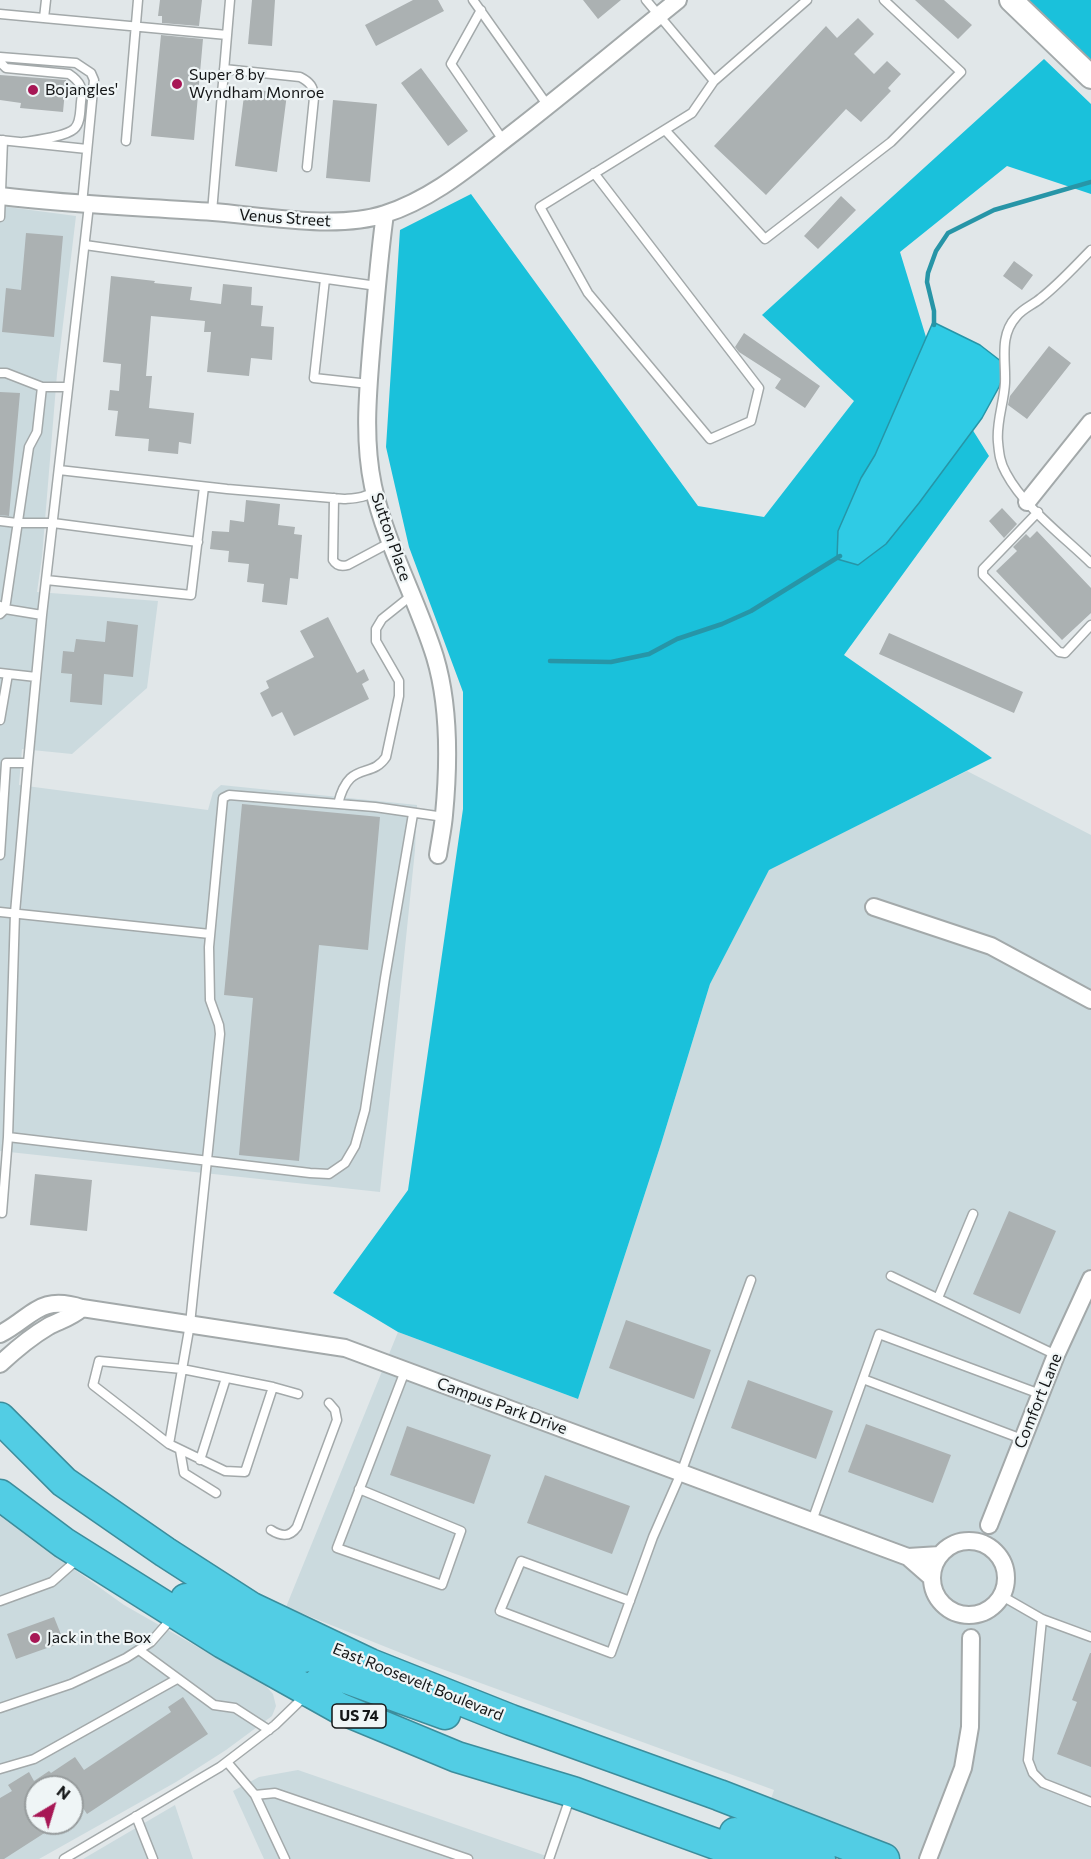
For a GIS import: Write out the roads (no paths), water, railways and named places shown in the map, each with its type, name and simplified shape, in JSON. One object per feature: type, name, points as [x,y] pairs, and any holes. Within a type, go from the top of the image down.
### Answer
[{"type":"highway","name":"East Roosevelt Boulevard","points":[[0,1418],[64,1482],[165,1552],[252,1608],[370,1664],[511,1720],[719,1795],[884,1859]]},
{"type":"highway","name":"US 74","points":[[0,1495],[83,1555],[181,1606],[223,1643],[339,1708],[458,1756],[573,1792],[757,1859]]},
{"type":"highway","points":[[181,1606],[298,1658],[335,1648]]},
{"type":"highway","points":[[310,1692],[322,1679],[332,1675],[444,1714],[511,1720]]},
{"type":"highway","points":[[637,1816],[687,1822],[820,1859]]},
{"type":"street","name":"Venus Street","points":[[1,196],[85,205],[333,222],[385,214],[425,196],[456,178],[678,0]]},
{"type":"street","points":[[1011,0],[1091,77]]},
{"type":"street","name":"Sutton Place","points":[[385,214],[369,384],[367,446],[375,490],[391,542],[435,657],[442,691],[447,765],[444,817],[438,855]]},
{"type":"street","points":[[1033,507],[1091,422]]},
{"type":"street","points":[[874,907],[991,946],[1091,1000]]},
{"type":"street","name":"Comfort Lane","points":[[940,1555],[949,1547],[960,1542],[973,1541],[989,1525],[1056,1355],[1091,1279]]},
{"type":"street","name":"Campus Park Drive","points":[[0,1334],[41,1307],[67,1303],[82,1308],[345,1348],[908,1557],[932,1578]]},
{"type":"street","points":[[0,1364],[36,1335],[51,1325],[73,1316],[82,1308]]},
{"type":"street","points":[[989,1525],[998,1555]]},
{"type":"street","points":[[940,1555],[934,1566],[932,1578],[934,1590],[940,1601],[949,1609],[960,1614],[972,1616],[984,1613],[1002,1596],[1006,1585],[1006,1573],[998,1555],[985,1544],[973,1541]]},
{"type":"street","name":"Campus Park Drive","points":[[908,1557],[940,1555]]},
{"type":"street","points":[[971,1638],[984,1613]]},
{"type":"street","points":[[928,1859],[963,1768],[970,1727],[971,1638],[960,1614]]},
{"type":"lane","points":[[44,18],[46,0]]},
{"type":"lane","points":[[126,141],[138,0]]},
{"type":"lane","points":[[212,212],[230,0]]},
{"type":"lane","points":[[473,0],[548,106]]},
{"type":"lane","points":[[646,0],[714,81]]},
{"type":"lane","points":[[594,173],[759,388],[751,421],[710,439],[588,293],[540,207],[594,173],[692,113],[714,81],[807,0]]},
{"type":"lane","points":[[665,130],[765,239],[891,142],[961,72],[884,0]]},
{"type":"lane","points":[[481,10],[451,63],[504,140]]},
{"type":"lane","points":[[0,14],[227,35]]},
{"type":"lane","points":[[0,57],[76,63],[91,74],[94,80],[87,149],[85,245],[42,615],[15,913],[8,1137],[2,1213]]},
{"type":"lane","points":[[0,62],[6,68],[69,74],[78,80],[83,89],[79,119],[75,129],[64,134],[23,142]]},
{"type":"lane","points":[[224,69],[300,77],[314,88],[307,167]]},
{"type":"lane","points":[[0,217],[1,140],[87,149]]},
{"type":"lane","points":[[85,245],[377,286]]},
{"type":"lane","points":[[1091,250],[1040,299],[1023,309],[1008,330],[1004,344],[1005,384],[998,421],[1000,460],[1006,474],[1033,507],[1091,563]]},
{"type":"lane","points":[[325,279],[314,378],[369,384]]},
{"type":"lane","points":[[0,373],[42,387],[68,387]]},
{"type":"lane","points":[[42,387],[37,432],[29,447],[2,609],[42,615]]},
{"type":"lane","points":[[59,470],[334,498],[359,498],[370,495],[375,490]]},
{"type":"lane","points":[[46,580],[191,595],[204,486]]},
{"type":"lane","points":[[334,498],[333,560],[335,563],[348,565],[391,542]]},
{"type":"lane","points":[[1033,507],[983,569],[983,575],[1059,652],[1065,653],[1091,625]]},
{"type":"lane","points":[[0,521],[53,523],[198,542]]},
{"type":"lane","points":[[338,804],[342,788],[351,777],[382,763],[386,757],[399,696],[399,681],[376,641],[376,628],[382,619],[412,596]]},
{"type":"lane","points":[[0,720],[4,673],[36,677]]},
{"type":"lane","points":[[0,855],[3,763],[28,763]]},
{"type":"lane","points":[[169,1444],[190,1324],[220,1034],[210,1000],[210,934],[223,798],[229,795],[375,807],[444,817]]},
{"type":"lane","points":[[8,1137],[329,1174],[345,1163],[356,1146],[365,1110],[413,814]]},
{"type":"lane","points":[[0,912],[210,934]]},
{"type":"lane","points":[[0,1045],[11,1047]]},
{"type":"lane","points":[[938,1298],[973,1214]]},
{"type":"lane","points":[[891,1276],[1056,1355]]},
{"type":"lane","points":[[630,1601],[521,1561],[500,1611],[611,1653],[630,1601],[653,1537],[681,1473],[751,1280]]},
{"type":"lane","points":[[812,1521],[879,1334],[1040,1394]]},
{"type":"lane","points":[[273,1387],[244,1472],[225,1472],[169,1444],[93,1385],[99,1361],[182,1369],[273,1387],[298,1394]]},
{"type":"lane","points":[[359,1489],[461,1531],[442,1585],[336,1548],[359,1489],[405,1371]]},
{"type":"lane","points":[[200,1460],[226,1378]]},
{"type":"lane","points":[[862,1379],[1022,1439]]},
{"type":"lane","points":[[272,1530],[279,1535],[286,1535],[293,1533],[297,1527],[337,1420],[329,1403]]},
{"type":"lane","points":[[180,1450],[184,1473],[216,1493]]},
{"type":"lane","points":[[0,1601],[52,1582],[83,1555]]},
{"type":"lane","points":[[1002,1596],[1042,1619],[1091,1637]]},
{"type":"lane","points":[[0,1708],[71,1684],[139,1650],[151,1642],[181,1606]]},
{"type":"lane","points":[[1042,1619],[1028,1760],[1033,1773],[1043,1783],[1091,1802]]},
{"type":"lane","points":[[139,1650],[214,1705],[235,1708],[269,1730]]},
{"type":"lane","points":[[0,1769],[34,1759],[177,1680]]},
{"type":"lane","points":[[64,1859],[227,1762],[269,1730],[310,1692]]},
{"type":"lane","points":[[227,1762],[255,1795],[285,1859]]},
{"type":"lane","points":[[549,1859],[573,1792]]},
{"type":"lane","points":[[255,1795],[275,1793],[468,1859]]},
{"type":"lane","points":[[136,1816],[153,1859]]},
{"type":"waterway","points":[[934,325],[934,311],[927,282],[928,273],[936,251],[948,233],[994,210],[1091,182]]},
{"type":"waterway","points":[[550,661],[611,662],[649,654],[677,639],[722,624],[751,611],[840,556]]},
{"type":"place","name":"Super 8 by Wyndham Monroe","points":[[177,84]]},
{"type":"place","name":"Bojangles'","points":[[33,90]]},
{"type":"place","name":"Jack in the Box","points":[[35,1638]]}]
